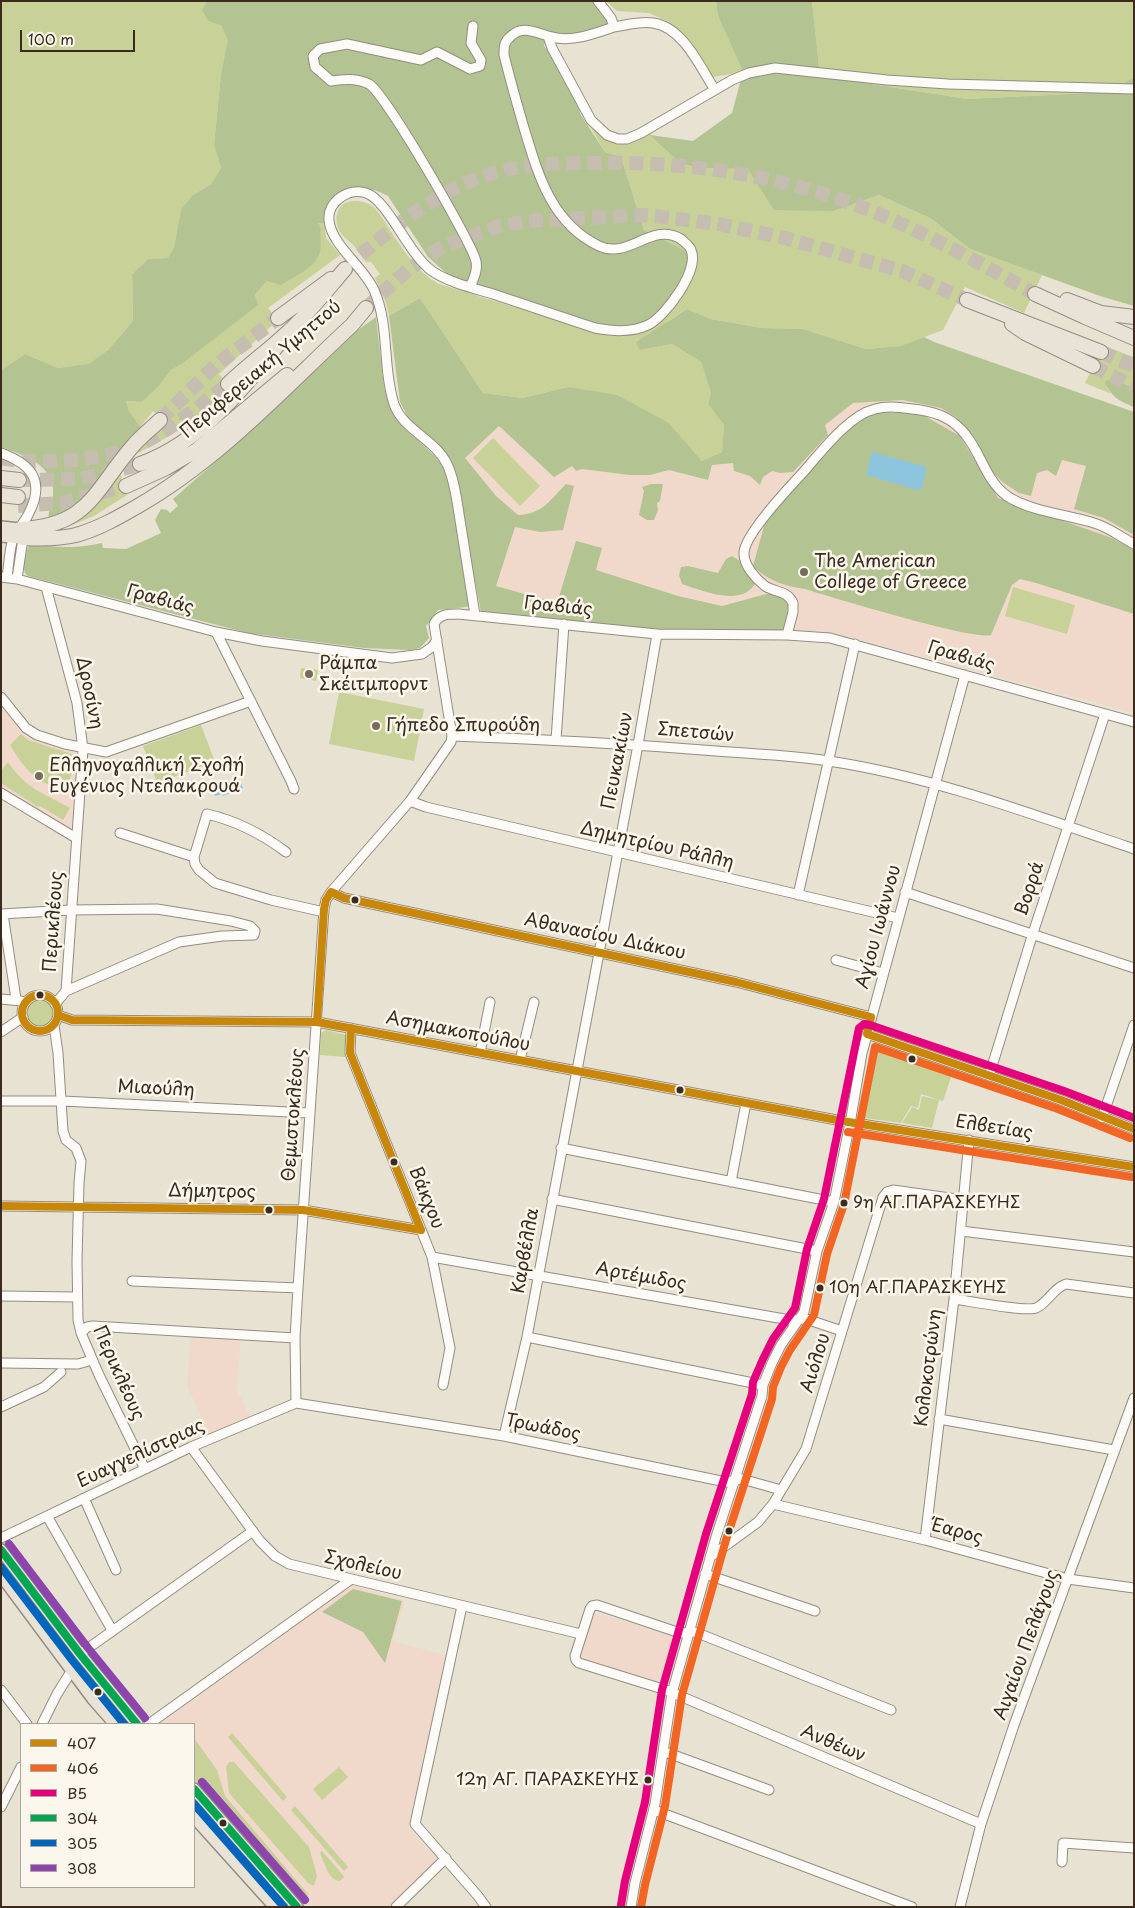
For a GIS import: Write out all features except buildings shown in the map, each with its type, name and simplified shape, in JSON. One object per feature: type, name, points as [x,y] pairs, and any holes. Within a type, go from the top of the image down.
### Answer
[{"type":"highway","name":"Περιφερειακή Υμηττού","points":[[228,384],[288,332],[312,308],[346,268],[278,318]]},
{"type":"highway","points":[[1134,317],[1102,312],[1049,294],[1035,294],[1085,318],[1134,338]]},
{"type":"highway","points":[[966,300],[1101,352]]},
{"type":"highway","name":"Περιφερειακή Υμηττού","points":[[19,535],[58,538],[87,532],[128,512],[171,486],[251,422],[352,325],[366,308],[197,450],[166,468],[126,486]]},
{"type":"highway","points":[[986,308],[1025,333],[1093,366]]},
{"type":"highway","points":[[140,464],[174,448],[207,422],[256,373],[288,332]]},
{"type":"highway","points":[[19,535],[57,523],[71,517],[83,508],[95,496],[132,446],[160,420]]},
{"type":"highway","points":[[1,478],[19,480]]},
{"type":"highway","points":[[1,495],[18,501],[1,505]]},
{"type":"main road","points":[[1,527],[19,535]]},
{"type":"main road","points":[[1,536],[19,535]]},
{"type":"main road","points":[[1,1550],[80,1654],[136,1723]]},
{"type":"main road","points":[[4,1582],[114,1723]]},
{"type":"main road","points":[[195,1790],[297,1907]]},
{"type":"main road","points":[[195,1818],[275,1907]]},
{"type":"street","points":[[598,1],[611,18],[614,27]]},
{"type":"street","points":[[474,615],[458,508],[449,469],[440,454],[398,412],[392,395],[384,325],[377,298],[367,277],[332,232],[329,216],[331,207],[338,199],[350,192],[360,191],[369,194],[383,207],[423,264],[446,279],[595,328],[632,330],[654,321],[668,307],[686,280],[692,265],[692,250],[674,235],[662,233],[618,250],[609,250],[598,246],[566,221],[552,203],[537,172],[509,74],[504,46],[508,38],[521,30],[532,30],[557,38],[580,37],[614,27],[646,23],[660,24],[678,36],[715,90]]},
{"type":"street","points":[[470,287],[476,273],[476,260],[462,232],[388,106],[370,85],[349,78],[332,81],[315,67],[313,56],[320,49],[347,44],[421,60],[438,52],[470,69],[480,66],[481,60],[471,43],[472,26]]},
{"type":"street","points":[[548,36],[552,48],[591,120],[607,135],[618,139],[628,139],[641,133],[732,80],[749,73],[775,68],[887,80],[948,84],[1134,89]]},
{"type":"street","points":[[787,635],[794,603],[785,593],[768,588],[754,574],[744,559],[746,544],[770,509],[842,430],[863,413],[875,409],[888,407],[912,409],[936,413],[948,418],[968,436],[985,469],[1008,497],[1042,510],[1096,523],[1134,544]]},
{"type":"street","points":[[1,453],[22,462],[28,467],[36,485],[35,498],[19,535],[8,578]]},
{"type":"street","name":"Γραβιάς","points":[[8,578],[216,632],[262,641],[378,657],[401,657],[422,654],[432,647],[437,640],[434,624],[439,617],[449,614],[657,634],[787,635],[830,638],[1134,722]]},
{"type":"street","name":"Δροσίνη","points":[[46,587],[77,703],[83,749],[76,838]]},
{"type":"street","points":[[556,740],[564,624]]},
{"type":"street","points":[[216,632],[294,789]]},
{"type":"street","name":"Πευκακίων","points":[[576,1071],[638,745],[657,634]]},
{"type":"street","points":[[331,892],[410,801],[449,746],[452,736],[437,640]]},
{"type":"street","points":[[798,895],[855,644]]},
{"type":"street","name":"Αγίου Ιωάννου","points":[[631,1907],[654,1810],[672,1693],[688,1632],[734,1480],[762,1396],[763,1385],[781,1345],[804,1312],[817,1251],[834,1202],[862,1053],[871,1017],[965,675]]},
{"type":"street","points":[[1,698],[31,732],[48,740],[83,749],[106,752],[251,700]]},
{"type":"street","name":"Βορρά","points":[[988,1076],[1032,933],[1105,714]]},
{"type":"street","name":"Σπετσών","points":[[452,736],[638,745],[828,760],[902,775],[934,784],[1134,849]]},
{"type":"street","points":[[1,793],[76,838]]},
{"type":"street","name":"Δημητρίου Ράλλη","points":[[410,801],[426,807],[617,853],[898,918]]},
{"type":"street","points":[[286,852],[252,830],[224,818],[207,814],[194,857],[195,864],[199,870],[215,883],[272,900],[324,912]]},
{"type":"street","points":[[120,833],[194,857]]},
{"type":"street","name":"Περικλέους","points":[[55,1004],[66,991],[76,838]]},
{"type":"street","name":"Θεμιστοκλέους","points":[[296,1403],[295,1338],[310,1112],[324,912],[326,900],[331,892]]},
{"type":"street","name":"Αθανασίου Διάκου","points":[[331,892],[344,898],[736,982],[871,1017]]},
{"type":"street","points":[[905,892],[1134,968]]},
{"type":"street","points":[[16,999],[2,914],[71,910],[157,909],[231,921],[250,926],[255,931],[254,935],[222,936],[179,942],[66,991]]},
{"type":"street","points":[[836,960],[879,972]]},
{"type":"street","points":[[34,996],[44,996],[55,1004],[58,1015],[54,1025],[42,1031],[30,1028],[23,1017],[26,1002],[34,996]]},
{"type":"street","points":[[1,999],[16,999],[26,1002]]},
{"type":"street","points":[[480,1053],[490,1002]]},
{"type":"street","points":[[520,1060],[534,1002]]},
{"type":"street","name":"Ασημακοπούλου","points":[[58,1015],[72,1020],[317,1022],[850,1122]]},
{"type":"street","points":[[3,1030],[23,1017]]},
{"type":"street","name":"Περικλέους","points":[[54,1025],[62,1101],[63,1132],[66,1140],[76,1148],[81,1161],[76,1310],[81,1333],[92,1360],[145,1469]]},
{"type":"street","points":[[1102,1118],[1134,1025]]},
{"type":"street","name":"Βάκχου","points":[[351,1028],[350,1053],[432,1257],[450,1348],[442,1385]]},
{"type":"street","points":[[867,1034],[1061,1100],[1102,1118],[1134,1129]]},
{"type":"street","name":"Καρβέλλα","points":[[504,1436],[527,1337],[576,1071]]},
{"type":"street","name":"Μιαούλη","points":[[1,1101],[62,1101],[310,1112]]},
{"type":"street","points":[[731,1182],[746,1103]]},
{"type":"street","name":"Ελβετίας","points":[[850,1122],[1134,1167]]},
{"type":"street","name":"Κολοκοτρώνη","points":[[925,1540],[954,1299],[970,1140]]},
{"type":"street","points":[[561,1148],[834,1202]]},
{"type":"street","name":"Αιόλου","points":[[710,1557],[758,1522],[773,1504],[806,1448],[880,1204],[887,1192],[893,1190],[964,1200]]},
{"type":"street","points":[[552,1199],[817,1251]]},
{"type":"street","name":"Δήμητρος","points":[[1,1206],[304,1210],[421,1230]]},
{"type":"street","points":[[961,1231],[1134,1252]]},
{"type":"street","name":"Αρτέμιδος","points":[[432,1257],[790,1320],[806,1319],[842,1331]]},
{"type":"street","points":[[132,1281],[298,1288]]},
{"type":"street","points":[[954,1299],[1029,1309],[1042,1305],[1058,1287],[1066,1284],[1134,1293]]},
{"type":"street","points":[[1,1296],[77,1297]]},
{"type":"street","points":[[81,1333],[87,1327],[94,1326],[295,1338]]},
{"type":"street","points":[[527,1337],[763,1385]]},
{"type":"street","points":[[1,1364],[78,1364],[92,1360]]},
{"type":"street","points":[[1,1407],[44,1387],[61,1372]]},
{"type":"street","name":"Αιγαίου Πελάγους","points":[[960,1907],[981,1824],[1014,1725],[1134,1399]]},
{"type":"street","name":"Τρωάδος","points":[[296,1403],[504,1436],[726,1482],[742,1479],[781,1490]]},
{"type":"street","name":"Ευαγγελίστριας","points":[[1,1538],[191,1447],[296,1403]]},
{"type":"street","points":[[939,1419],[1114,1450]]},
{"type":"street","name":"Σχολείου","points":[[191,1447],[268,1550],[289,1564],[581,1634]]},
{"type":"street","points":[[84,1498],[116,1570]]},
{"type":"street","name":"Έαρος","points":[[773,1504],[925,1540],[1068,1579],[1134,1588]]},
{"type":"street","points":[[47,1516],[112,1630]]},
{"type":"street","points":[[80,1654],[253,1531]]},
{"type":"street","points":[[705,1574],[815,1611]]},
{"type":"street","points":[[150,1723],[350,1580]]},
{"type":"street","points":[[672,1693],[577,1662],[575,1656],[590,1609],[595,1605],[680,1633],[695,1632],[891,1710]]},
{"type":"street","points":[[462,1606],[415,1821],[416,1827],[446,1858],[486,1907]]},
{"type":"street","points":[[42,1723],[72,1670]]},
{"type":"street","points":[[1,1690],[26,1723]]},
{"type":"street","name":"Ανθέων","points":[[672,1693],[981,1824]]},
{"type":"street","points":[[668,1753],[769,1790]]},
{"type":"street","points":[[1,1806],[20,1769]]},
{"type":"street","points":[[654,1810],[912,1907]]},
{"type":"street","points":[[1062,1862],[1063,1843],[1134,1848]]},
{"type":"street","points":[[396,1907],[446,1858]]},
{"type":"shaded area","name":"The American College of Greece","points":[[842,382],[1134,456],[1134,713],[830,632],[481,611],[459,440],[474,423]]},
{"type":"shaded area","name":"Ελληνογαλλική Σχολή Ευγένιος Ντελακρουά","points":[[1,707],[28,736],[74,752],[76,755],[75,803],[71,830],[69,831],[1,789]]},
{"type":"shaded area","points":[[191,1335],[241,1339],[237,1390],[250,1416],[210,1435],[187,1386]]},
{"type":"shaded area","points":[[352,1585],[405,1601],[393,1641],[449,1656],[408,1828],[439,1861],[389,1907],[315,1907],[308,1899],[301,1900],[195,1781],[195,1723],[161,1723]]},
{"type":"shaded area","points":[[592,1612],[674,1635],[661,1685],[577,1658]]},
{"type":"green space","points":[[1,1],[207,1],[203,10],[221,25],[229,40],[221,74],[214,145],[221,168],[211,184],[193,195],[181,209],[174,247],[168,258],[148,259],[132,274],[133,321],[108,350],[89,365],[58,368],[25,354],[1,370]]},
{"type":"green space","points":[[207,1],[592,1],[609,23],[607,30],[573,40],[547,33],[544,46],[557,60],[572,83],[581,115],[605,152],[621,157],[644,230],[684,250],[695,261],[651,326],[609,328],[452,278],[428,257],[388,196],[368,189],[349,193],[335,204],[327,223],[318,223],[321,228],[320,252],[309,268],[281,285],[267,281],[255,295],[258,305],[182,364],[171,370],[158,387],[142,402],[126,401],[129,411],[141,428],[100,496],[49,522],[53,485],[49,476],[44,469],[28,458],[1,447],[1,370],[25,354],[58,368],[89,364],[108,350],[133,321],[132,274],[148,259],[168,258],[174,247],[181,209],[193,195],[211,184],[221,168],[214,145],[221,74],[228,40],[221,25],[208,21],[202,10]]},
{"type":"green space","points":[[606,1],[716,1],[718,16],[743,72],[713,77],[684,34],[667,21],[649,13],[617,11]]},
{"type":"green space","points":[[716,1],[812,1],[819,67],[846,80],[967,99],[1110,92],[1134,77],[1134,306],[1100,296],[970,249],[930,218],[879,195],[834,211],[774,210],[748,169],[698,168],[680,163],[650,135],[693,141],[732,113],[743,72],[718,16]]},
{"type":"green space","points":[[812,1],[1134,1],[1134,77],[1110,92],[967,99],[846,80],[819,68]]},
{"type":"green space","points":[[591,128],[603,137],[623,144],[650,134],[680,163],[698,168],[748,169],[834,211],[879,195],[930,218],[970,249],[1042,275],[1024,313],[965,287],[943,330],[900,346],[866,349],[803,329],[762,328],[711,319],[687,309],[669,320],[640,350],[672,344],[701,362],[711,393],[708,404],[724,425],[722,452],[702,461],[669,423],[568,387],[523,398],[483,393],[420,298],[389,316],[386,303],[375,278],[380,274],[371,262],[366,262],[341,233],[338,228],[338,212],[341,206],[346,203],[360,201],[368,203],[375,208],[411,260],[428,277],[439,284],[602,334],[628,333],[684,250],[644,230],[621,157],[605,152]]},
{"type":"green space","points":[[318,223],[327,223],[328,226],[325,226],[326,238],[340,255],[268,308],[278,320],[219,374],[230,387],[220,397],[187,424],[138,453],[141,445],[161,419],[153,411],[141,428],[129,411],[126,401],[142,402],[158,387],[171,370],[182,364],[257,305],[255,295]]},
{"type":"green space","points":[[420,298],[483,393],[523,398],[568,387],[617,395],[669,423],[702,461],[722,452],[724,425],[708,404],[711,393],[701,362],[672,344],[640,350],[636,342],[687,309],[711,319],[762,328],[803,329],[866,349],[900,346],[924,337],[1134,412],[1134,535],[1104,518],[1074,509],[1086,466],[1062,460],[1056,476],[1047,470],[1037,473],[1031,496],[1019,493],[991,471],[974,437],[956,417],[941,408],[903,400],[853,403],[825,425],[828,435],[793,472],[780,473],[772,471],[763,477],[760,485],[750,476],[734,471],[733,463],[712,465],[708,480],[669,470],[650,475],[630,475],[582,469],[576,471],[572,466],[554,477],[499,426],[465,458],[496,496],[518,515],[540,509],[566,484],[574,486],[563,530],[540,532],[515,527],[496,586],[557,603],[576,541],[602,548],[596,570],[678,596],[722,606],[770,593],[787,598],[789,604],[784,630],[746,632],[670,630],[481,612],[450,459],[408,417],[400,402],[389,316]]},
{"type":"green space","points":[[376,317],[384,387],[391,409],[406,429],[436,457],[445,470],[453,502],[470,605],[438,610],[426,626],[429,638],[420,648],[410,650],[364,648],[248,633],[28,576],[25,573],[24,558],[30,544],[66,547],[102,543],[103,548],[126,549],[161,533],[155,520],[161,509],[167,510],[170,513],[178,506],[173,499],[238,442],[351,335]]},
{"type":"green space","points":[[1104,346],[1134,357],[1134,389],[1125,384],[1105,384],[1111,394],[1085,383]]},
{"type":"green space","points":[[1106,380],[1125,384],[1134,389],[1134,407],[1114,396],[1105,384]]},
{"type":"green space","points":[[883,412],[921,414],[960,436],[998,498],[1112,538],[1134,550],[1134,614],[1020,579],[1012,585],[991,635],[979,635],[932,625],[783,584],[759,571],[753,566],[766,519],[855,423],[867,415]]},
{"type":"green space","points":[[493,438],[540,486],[520,506],[473,458]]},
{"type":"green space","points":[[120,473],[127,495],[94,516],[72,525],[71,523],[97,503]]},
{"type":"green space","points":[[651,484],[663,484],[654,520],[647,520],[639,515],[644,491],[642,487]]},
{"type":"green space","points":[[732,556],[740,561],[745,572],[756,582],[750,590],[732,596],[711,593],[682,584],[679,575],[681,567],[688,566],[718,573],[726,559]]},
{"type":"green space","points":[[1013,587],[1075,605],[1067,634],[1005,616]]},
{"type":"green space","name":"Ράμπα Σκέιτμπορντ","points":[[301,668],[318,670],[316,681],[300,678]]},
{"type":"green space","name":"Γήπεδο Σπυρούδη","points":[[339,692],[424,709],[414,761],[329,744]]},
{"type":"green space","points":[[201,725],[215,762],[157,783],[143,746]]},
{"type":"green space","points":[[21,734],[28,740],[72,754],[76,758],[67,788],[49,785],[27,769],[10,745]]},
{"type":"green space","points":[[8,762],[29,785],[70,808],[63,820],[40,806],[38,807],[1,783],[1,771]]},
{"type":"green space","points":[[40,999],[50,1003],[54,1013],[50,1023],[40,1027],[30,1023],[26,1013],[30,1003]]},
{"type":"green space","points":[[326,1030],[346,1035],[348,1046],[345,1057],[320,1055],[321,1033]]},
{"type":"green space","points":[[881,1046],[953,1071],[943,1101],[921,1094],[918,1108],[911,1106],[901,1123],[858,1117],[872,1050]]},
{"type":"green space","points":[[922,1096],[939,1100],[932,1128],[902,1123],[912,1107],[919,1110]]},
{"type":"green space","points":[[353,1589],[402,1601],[385,1663],[363,1632],[322,1612]]},
{"type":"green space","points":[[232,1733],[287,1797],[283,1801],[228,1737]]},
{"type":"green space","points":[[195,1739],[217,1770],[225,1796],[308,1894],[306,1900],[301,1900],[195,1781]]},
{"type":"green space","points":[[229,1762],[234,1762],[309,1847],[317,1876],[314,1886],[308,1883],[229,1793],[226,1767]]},
{"type":"green space","points":[[339,1767],[348,1777],[322,1800],[313,1789]]},
{"type":"green space","points":[[295,1806],[348,1867],[344,1871],[291,1810]]},
{"type":"green space","points":[[322,1851],[343,1875],[344,1877],[340,1881],[333,1878],[328,1871],[321,1856],[320,1852]]},
{"type":"water","points":[[872,452],[927,467],[921,491],[866,475]]},
{"type":"water","points":[[239,779],[243,788],[223,796],[222,794],[215,796],[213,790]]},
{"type":"tunnel","points":[[345,269],[374,243],[424,206],[459,186],[490,174],[519,167],[550,164],[655,164],[744,174],[773,180],[857,205],[909,227],[1035,294]]},
{"type":"tunnel","points":[[366,308],[409,269],[442,247],[499,226],[528,221],[646,215],[719,224],[785,238],[902,271],[967,300]]},
{"type":"tunnel","points":[[160,420],[215,366],[278,318]]},
{"type":"tunnel","points":[[1101,352],[1134,366]]},
{"type":"tunnel","points":[[1093,366],[1134,387]]},
{"type":"tunnel","points":[[1,458],[44,462],[67,461],[126,450],[167,429],[228,384]]},
{"type":"tunnel","points":[[19,480],[79,479],[140,464]]},
{"type":"tunnel","points":[[18,506],[61,503],[126,486]]},
{"type":"transit line","name":"407","points":[[317,1022],[324,909],[326,900],[331,892],[344,898],[736,982],[871,1017],[867,1034],[1061,1100],[1134,1129]]},
{"type":"transit line","name":"407","points":[[40,995],[52,1001],[58,1013],[52,1025],[40,1031],[28,1025],[22,1013],[28,1001],[40,995]]},
{"type":"transit line","name":"407","points":[[58,1015],[72,1020],[317,1022],[842,1121],[1134,1167]]},
{"type":"transit line","name":"Β5","points":[[621,1905],[625,1881],[645,1802],[662,1690],[706,1534],[752,1394],[753,1382],[773,1339],[795,1308],[807,1249],[824,1199],[859,1028],[864,1024],[870,1025],[1064,1091],[1134,1118]]},
{"type":"transit line","name":"407","points":[[351,1028],[350,1053],[421,1230]]},
{"type":"transit line","name":"406","points":[[641,1907],[665,1806],[682,1695],[726,1540],[772,1399],[773,1387],[790,1350],[814,1315],[827,1254],[844,1204],[875,1047],[1058,1109],[1130,1138]]},
{"type":"transit line","name":"406","points":[[848,1132],[1132,1177]]},
{"type":"transit line","name":"407","points":[[1,1206],[303,1210],[421,1230]]},
{"type":"transit line","name":"308","points":[[9,1544],[88,1648],[145,1718]]},
{"type":"transit line","name":"304","points":[[1,1550],[80,1654],[136,1723]]},
{"type":"transit line","name":"305","points":[[1,1567],[123,1723]]},
{"type":"transit line","name":"308","points":[[202,1782],[305,1900]]},
{"type":"transit line","name":"304","points":[[195,1790],[297,1907]]},
{"type":"transit line","name":"305","points":[[195,1805],[284,1907]]},
{"type":"place","name":"The American College of Greece","points":[[804,572]]},
{"type":"place","name":"Ράμπα Σκέιτμπορντ","points":[[309,674]]},
{"type":"place","name":"Γήπεδο Σπυρούδη","points":[[376,726]]},
{"type":"place","name":"Ελληνογαλλική Σχολή Ευγένιος Ντελακρουά","points":[[39,776]]},
{"type":"place","name":"9η ΑΓ.ΠΑΡΑΣΚΕΥΗΣ","points":[[844,1203]]},
{"type":"place","name":"10η ΑΓ.ΠΑΡΑΣΚΕΥΗΣ","points":[[820,1288]]},
{"type":"place","name":"12η ΑΓ. ΠΑΡΑΣΚΕΥΗΣ","points":[[648,1780]]}]
